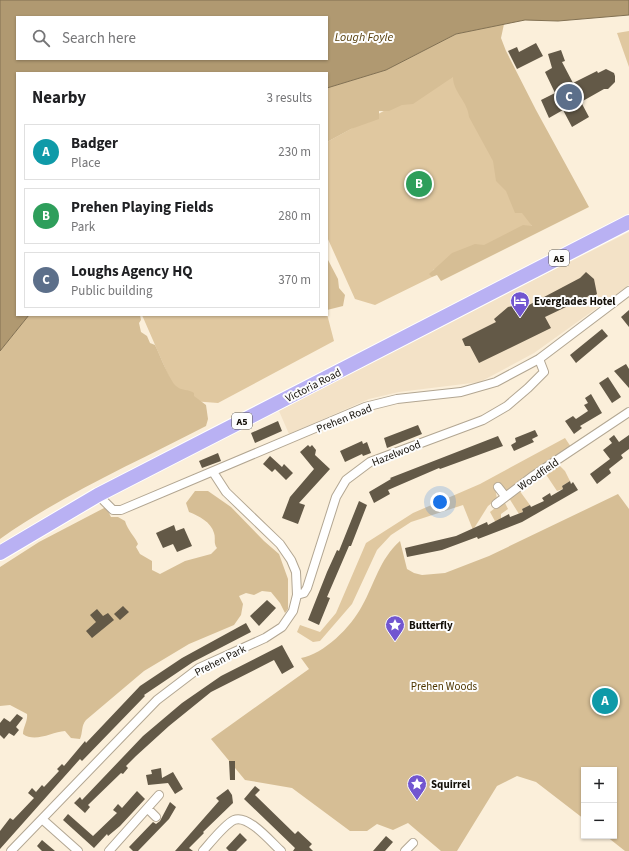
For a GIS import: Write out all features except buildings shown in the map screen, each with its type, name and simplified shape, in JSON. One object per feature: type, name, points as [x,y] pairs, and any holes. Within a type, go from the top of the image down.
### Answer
[{"type":"highway","name":"Victoria Road","points":[[0,553],[98,495],[629,222]]},
{"type":"street","name":"Prehen Road","points":[[98,495],[113,510],[121,510],[365,408],[397,399],[461,392],[496,382],[539,359],[629,291]]},
{"type":"street","name":"Hazelwood","points":[[297,594],[304,593],[307,588],[336,497],[346,480],[370,462],[483,420],[507,406],[544,372],[539,359]]},
{"type":"street","name":"Woodfield","points":[[496,504],[505,496],[629,412]]},
{"type":"street","name":"Prehen Park","points":[[11,851],[157,700],[199,668],[265,638],[282,627],[293,611],[297,594],[296,572],[291,560],[280,544],[226,492],[213,472]]},
{"type":"street","points":[[498,488],[505,496]]},
{"type":"street","points":[[109,851],[159,795]]},
{"type":"street","points":[[148,809],[156,817]]},
{"type":"street","points":[[42,819],[78,851]]},
{"type":"street","points":[[203,851],[233,821],[240,819],[248,822],[282,851]]},
{"type":"street","points":[[405,851],[413,843]]},
{"type":"shaded area","points":[[629,31],[629,67],[617,33]]},
{"type":"shaded area","points":[[455,72],[532,226],[433,270],[432,277],[375,305],[355,299],[328,239],[328,141]]},
{"type":"shaded area","points":[[629,232],[629,285],[534,353],[480,382],[399,392],[369,399],[289,434],[279,411],[432,331]]},
{"type":"shaded area","points":[[142,316],[328,316],[334,341],[218,403],[179,400]]},
{"type":"shaded area","points":[[565,438],[571,447],[508,491],[495,487],[497,499],[488,506],[473,530],[463,505],[411,522],[391,535],[377,550],[352,604],[320,641],[313,642],[297,632],[300,625],[320,632],[336,613],[366,543],[413,513],[480,484]]},
{"type":"shaded area","points":[[558,464],[565,471],[570,481],[562,486],[563,489],[557,491],[545,473]]},
{"type":"shaded area","points":[[519,490],[530,505],[522,509],[523,512],[519,514],[509,498]]},
{"type":"shaded area","points":[[504,501],[508,509],[501,514],[501,519],[496,523],[490,512]]},
{"type":"green space","points":[[504,24],[501,38],[506,51],[536,110],[589,207],[441,281],[437,275],[432,277],[429,274],[452,253],[475,244],[484,245],[523,225],[532,226],[522,213],[515,213],[506,191],[496,181],[493,161],[469,117],[466,107],[455,87],[453,77],[413,104],[402,105],[389,111],[379,111],[379,119],[351,129],[328,141],[328,88],[386,70],[456,34]]},
{"type":"green space","points":[[328,260],[338,279],[339,288],[345,295],[343,306],[328,310]]},
{"type":"green space","points":[[28,316],[140,316],[141,320],[139,323],[141,332],[147,336],[150,343],[155,345],[176,386],[180,389],[194,393],[194,396],[206,405],[208,419],[206,426],[49,507],[0,539],[0,351]]},
{"type":"green space","points":[[195,491],[208,491],[231,507],[264,541],[279,554],[288,579],[288,609],[285,613],[280,603],[271,592],[262,591],[254,595],[246,593],[239,596],[243,604],[241,615],[234,625],[189,644],[144,671],[86,720],[83,725],[80,739],[71,738],[65,731],[38,737],[23,734],[27,714],[10,705],[0,706],[0,567],[39,542],[106,507],[111,517],[118,517],[125,521],[138,544],[136,547],[140,554],[152,561],[152,570],[160,574],[185,561],[211,554],[217,548],[214,533],[210,526],[201,518],[189,512],[186,503]]},
{"type":"green space","name":"Prehen Woods","points":[[618,494],[629,509],[629,851],[625,851],[610,839],[617,839],[617,767],[581,767],[581,817],[536,782],[517,776],[497,786],[457,851],[441,851],[408,823],[393,830],[377,824],[367,831],[350,831],[292,788],[245,780],[211,739],[309,669],[301,658],[319,651],[344,631],[362,606],[382,564],[400,541],[407,569],[422,575],[445,573],[489,556]]},
{"type":"water","name":"Lough Foyle","points":[[0,0],[629,0],[629,15],[558,21],[525,20],[456,34],[386,70],[328,88],[328,72],[16,72],[16,316],[28,316],[0,351]]},
{"type":"place","name":"Loughs Agency HQ","points":[[569,97]]},
{"type":"place","name":"Prehen Playing Fields","points":[[419,184]]},
{"type":"place","name":"Everglades Hotel","points":[[520,318]]},
{"type":"place","name":"Butterfly","points":[[395,642]]},
{"type":"place","name":"Badger","points":[[605,701]]},
{"type":"place","name":"Squirrel","points":[[417,801]]}]
